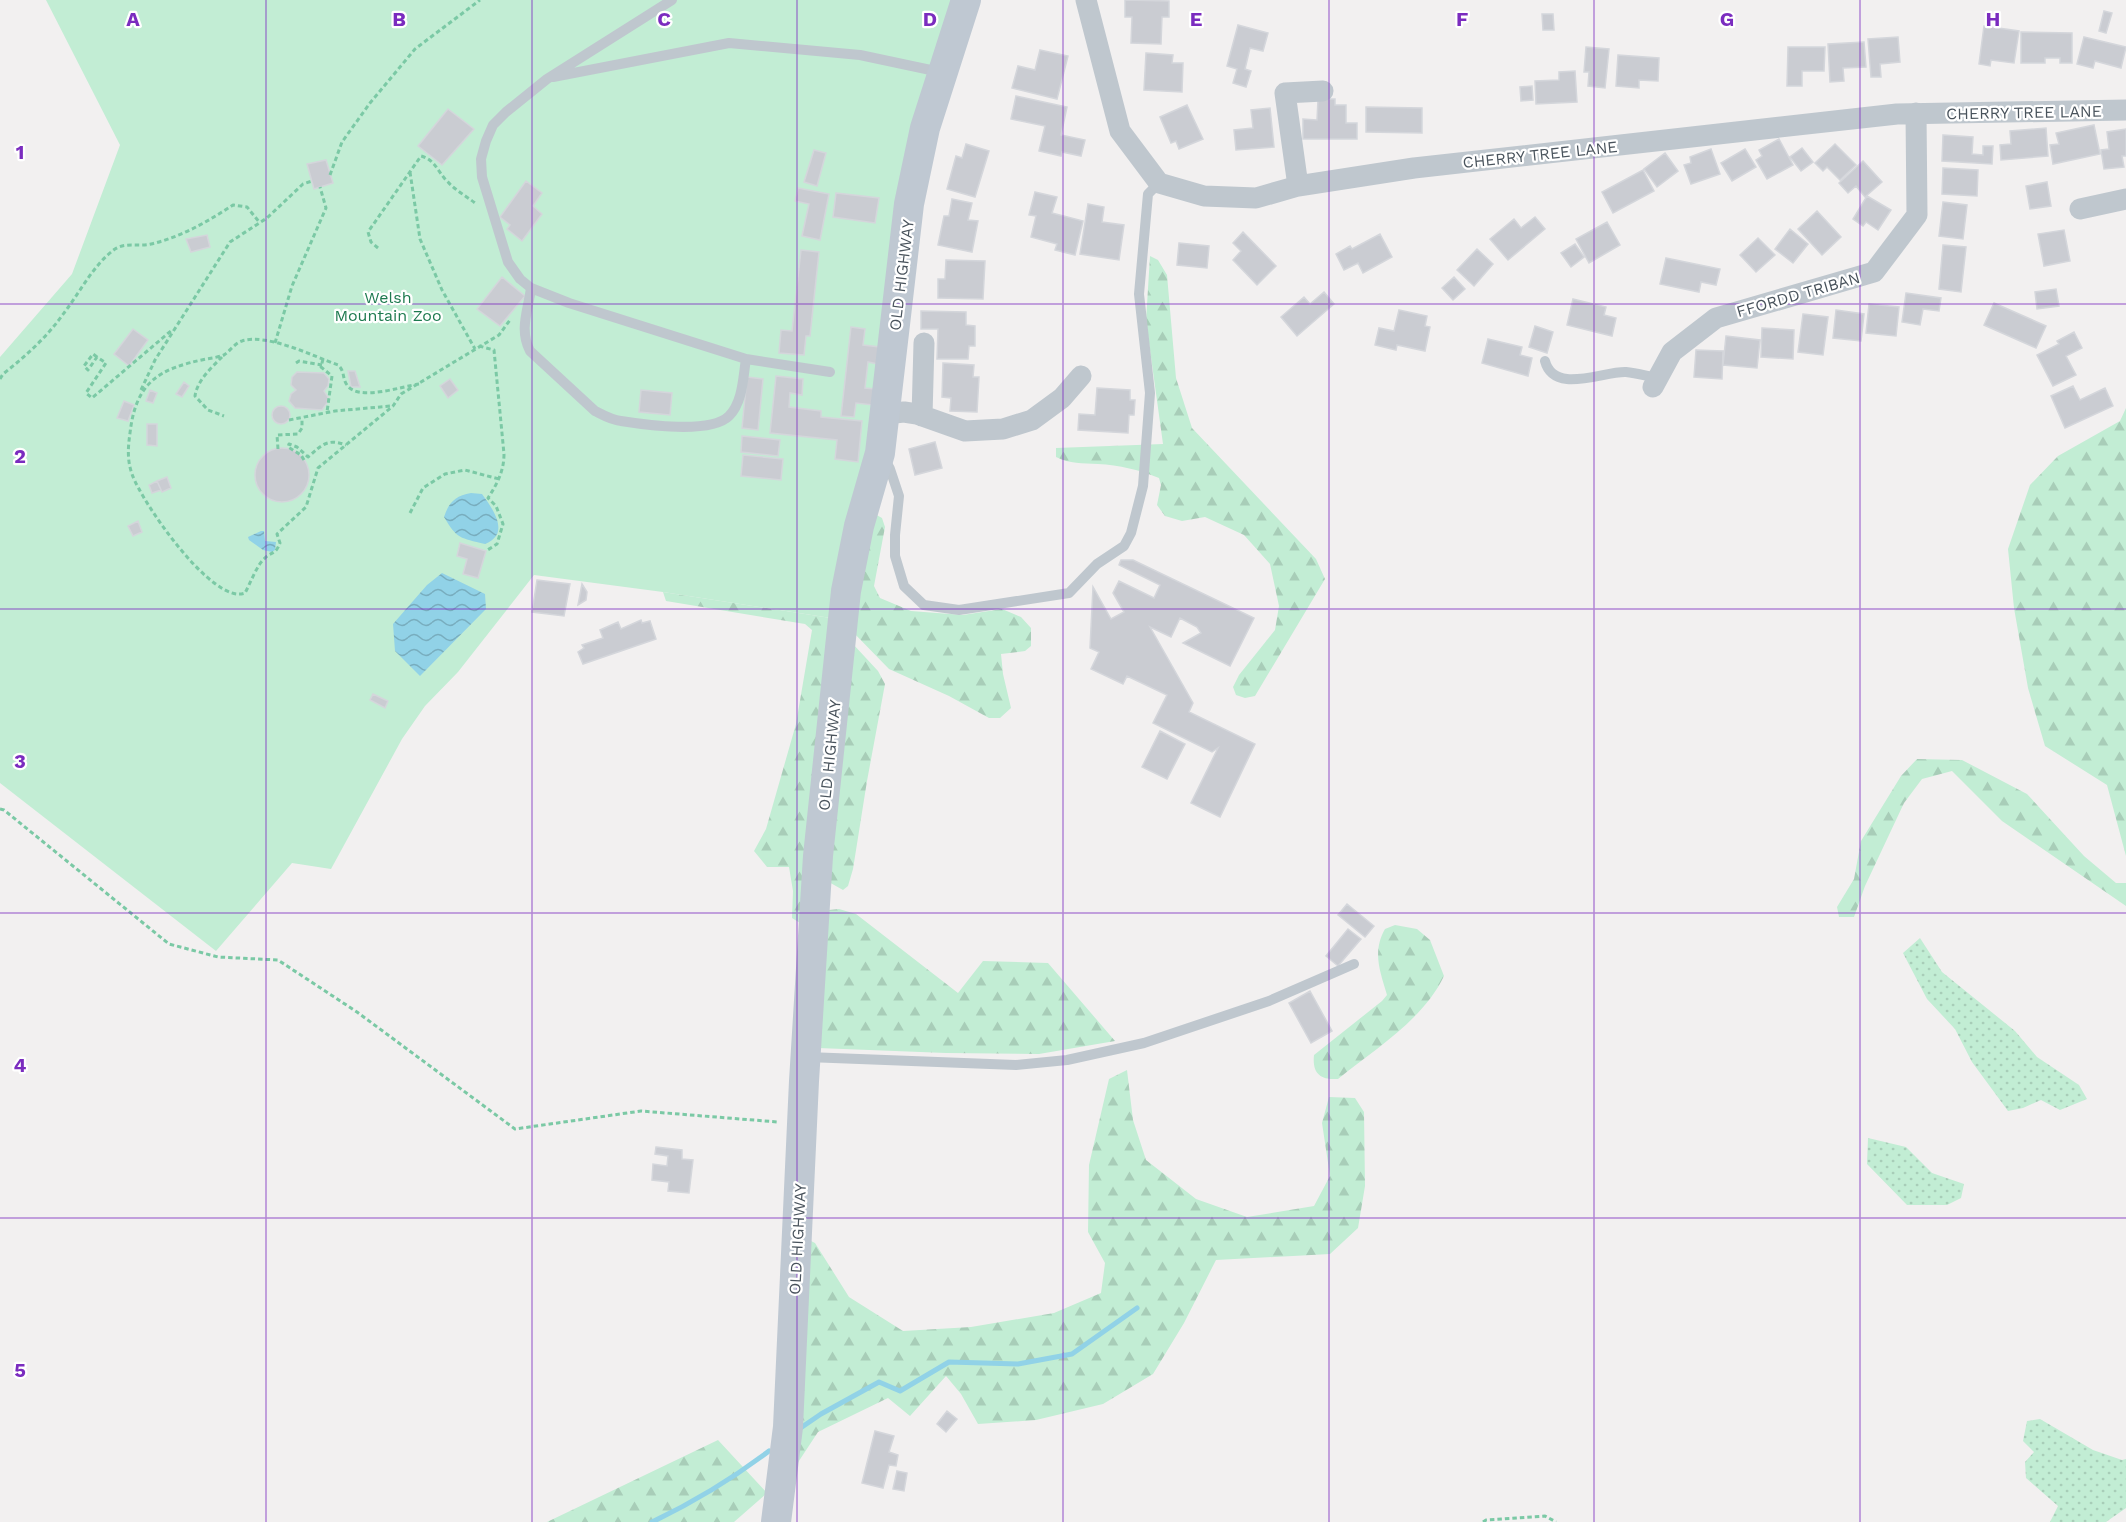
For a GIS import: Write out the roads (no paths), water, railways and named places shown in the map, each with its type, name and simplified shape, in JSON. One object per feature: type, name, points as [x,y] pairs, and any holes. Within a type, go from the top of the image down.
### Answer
[{"type":"street","name":"OLD HIGHWAY","points":[[776,1522],[788,1426],[802,1124],[818,856],[846,591],[859,526],[880,453],[909,204],[926,129],[966,0]]},
{"type":"street","points":[[1086,0],[1120,131],[1159,183]]},
{"type":"street","points":[[1298,186],[1285,93],[1323,91]]},
{"type":"street","name":"CHERRY TREE LANE","points":[[1159,183],[1204,196],[1256,198],[1298,186],[1414,168],[1897,114],[2126,110]]},
{"type":"street","name":"FFORDD TRIBAN","points":[[1656,383],[1672,352],[1716,318],[1874,272],[1917,215],[1916,113]]},
{"type":"street","points":[[2080,209],[2126,199]]},
{"type":"street","points":[[922,416],[924,343]]},
{"type":"street","points":[[885,414],[904,412],[965,431],[1003,429],[1032,420],[1062,398],[1081,376]]},
{"type":"lane","points":[[672,0],[547,79],[493,125],[482,159],[482,177],[508,262],[531,292],[746,359],[830,372]]},
{"type":"lane","points":[[547,79],[729,43],[860,55],[943,73]]},
{"type":"lane","points":[[880,453],[890,469],[899,496],[895,556],[904,585],[924,605],[959,610],[1069,593],[1097,564],[1124,546],[1131,533],[1143,486],[1150,393],[1139,294],[1148,194],[1159,183]]},
{"type":"lane","points":[[531,292],[524,327],[526,343],[530,351],[595,411],[613,419],[690,427],[716,424],[728,418],[735,410],[740,398],[746,359]]},
{"type":"lane","points":[[1545,362],[1547,369],[1555,375],[1574,380],[1624,372],[1656,383]]},
{"type":"lane","points":[[806,1057],[1016,1065],[1067,1059],[1144,1043],[1269,1001],[1354,964]]},
{"type":"water","points":[[471,493],[482,494],[497,521],[497,534],[493,540],[485,544],[456,534],[444,517],[453,500]]},
{"type":"water","points":[[264,531],[265,541],[276,542],[275,550],[272,552],[263,550],[249,540],[248,537]]},
{"type":"water","points":[[442,573],[485,594],[486,609],[420,676],[395,651],[393,624],[427,585]]},
{"type":"waterway","points":[[802,1427],[879,1382],[900,1391],[949,1362],[1018,1364],[1072,1354],[1137,1308]]},
{"type":"waterway","points":[[652,1522],[712,1489],[769,1451]]},
{"type":"park label","name":"Welsh Mountain Zoo","points":[[388,306]]}]
